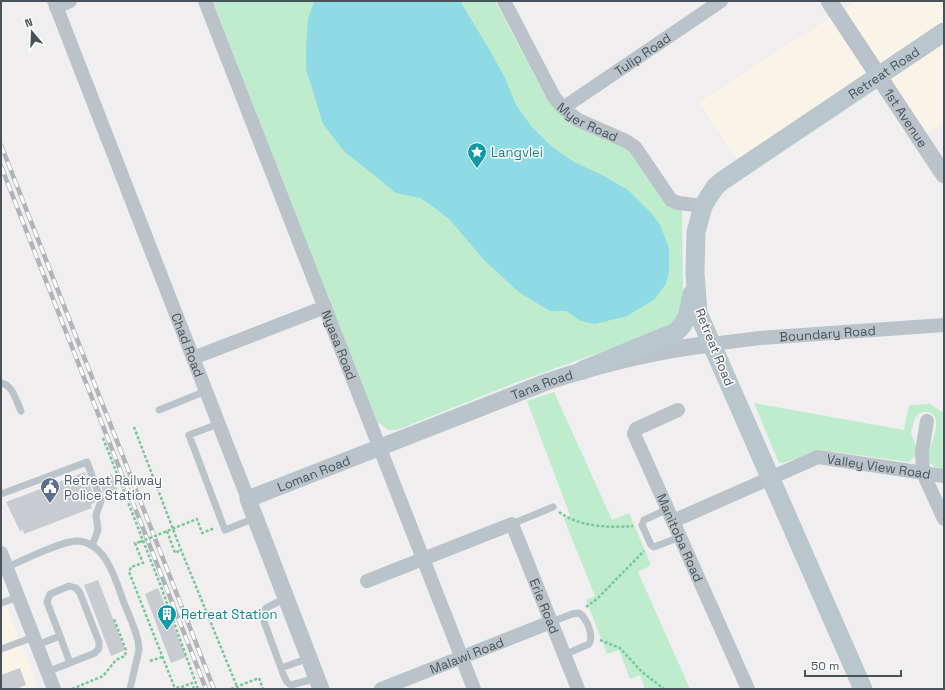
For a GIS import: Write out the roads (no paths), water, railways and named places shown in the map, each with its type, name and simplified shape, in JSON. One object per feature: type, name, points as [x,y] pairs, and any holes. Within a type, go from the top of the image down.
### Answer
[{"type":"main road","name":"Retreat Road","points":[[863,689],[698,313],[695,273],[696,232],[703,206],[715,187],[732,173],[944,32]]},
{"type":"main road","points":[[583,370],[670,336],[679,329],[685,323],[689,310],[695,273]]},
{"type":"street","points":[[55,4],[70,1]]},
{"type":"street","name":"Nyasa Road","points":[[205,1],[474,689]]},
{"type":"street","name":"Myer Road","points":[[504,1],[554,97],[563,108],[578,120],[626,141],[635,147],[671,200],[678,203],[703,206]]},
{"type":"street","name":"Tulip Road","points":[[563,108],[721,1]]},
{"type":"street","name":"1st Avenue","points":[[829,1],[944,175]]},
{"type":"street","name":"Chad Road","points":[[55,4],[319,683]]},
{"type":"street","points":[[193,358],[325,307]]},
{"type":"street","name":"Boundary Road","points":[[712,344],[760,338],[944,325]]},
{"type":"street","name":"Tana Road","points":[[380,448],[523,391],[583,370],[680,348],[712,344]]},
{"type":"street","name":"Manitoba Road","points":[[678,410],[636,429],[634,432],[748,689]]},
{"type":"street","points":[[927,421],[922,451],[923,473],[944,519]]},
{"type":"street","name":"Loman Road","points":[[248,499],[380,448]]},
{"type":"street","name":"Valley View Road","points":[[670,515],[770,478],[814,458],[822,456],[944,476]]},
{"type":"street","points":[[367,581],[512,524]]},
{"type":"street","name":"Erie Road","points":[[512,524],[578,689]]},
{"type":"street","points":[[1,553],[54,689]]},
{"type":"street","name":"Malawi Road","points":[[381,689],[551,622]]},
{"type":"lane","points":[[1,383],[6,383],[10,387],[21,411]]},
{"type":"lane","points":[[159,410],[206,391]]},
{"type":"lane","points":[[218,424],[189,435],[223,524],[226,530],[255,518]]},
{"type":"lane","points":[[1,494],[87,462],[101,501],[96,515],[98,530],[92,546]]},
{"type":"lane","points":[[512,524],[553,507]]},
{"type":"lane","points":[[670,515],[644,520],[642,525],[651,545],[656,547],[680,536]]},
{"type":"lane","points":[[7,567],[67,543],[78,541],[92,546],[109,564],[138,641],[139,650],[130,689]]},
{"type":"lane","points":[[48,672],[94,654],[99,648],[99,642],[80,593],[72,586],[53,592],[48,598],[48,606],[70,663]]},
{"type":"lane","points":[[1,603],[18,597]]},
{"type":"lane","points":[[286,598],[266,608],[262,616],[281,668],[288,685],[319,683]]},
{"type":"lane","points":[[551,622],[572,614],[582,615],[592,637],[591,641],[586,646],[564,655]]},
{"type":"lane","points":[[1,649],[60,636]]},
{"type":"lane","points":[[281,668],[310,658]]},
{"type":"water","name":"Langvlei","points":[[314,1],[460,1],[505,78],[516,105],[531,126],[552,147],[574,162],[604,176],[628,190],[652,214],[660,225],[669,248],[669,272],[666,284],[655,299],[627,316],[595,324],[581,321],[566,311],[550,311],[520,293],[485,261],[450,220],[435,208],[420,198],[396,193],[344,151],[323,124],[306,69],[308,19]]},
{"type":"railway","points":[[1,145],[214,689]]},
{"type":"railway","points":[[1,166],[206,689]]},
{"type":"place","name":"Langvlei","points":[[477,169]]},
{"type":"place","name":"Retreat Railway Police Station","points":[[50,504]]},
{"type":"place","name":"Retreat Station","points":[[167,631]]}]
